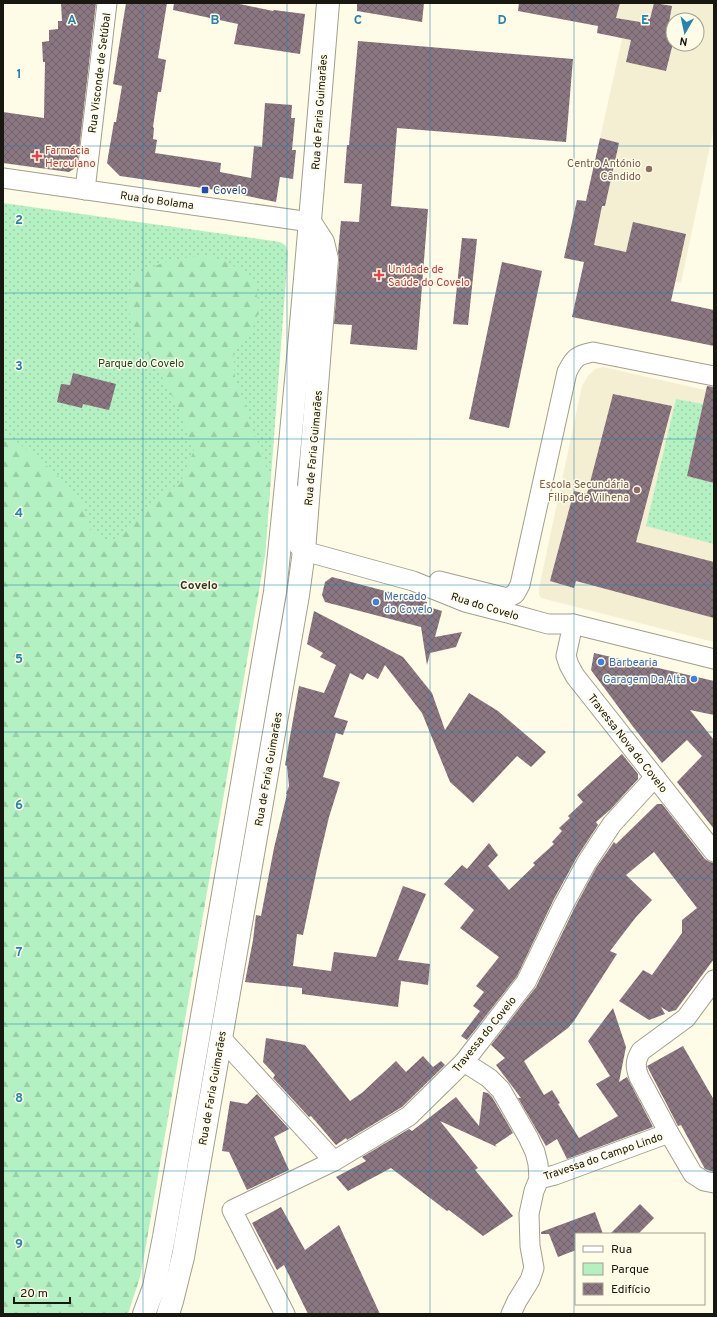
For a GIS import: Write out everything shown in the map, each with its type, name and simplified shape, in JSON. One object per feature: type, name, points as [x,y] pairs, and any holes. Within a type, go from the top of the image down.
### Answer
[{"type":"main road","name":"Rua de Faria Guimarães","points":[[144,1314],[154,1287],[164,1237],[275,592],[287,487],[328,3]]},
{"type":"main road","name":"Rua de Faria Guimarães","points":[[168,1314],[183,1257],[295,611],[304,551],[327,259],[323,242],[310,222]]},
{"type":"street","name":"Rua Visconde de Setúbal","points":[[85,190],[107,3]]},
{"type":"street","name":"Rua do Bolama","points":[[3,178],[310,222]]},
{"type":"street","points":[[413,581],[440,581],[507,598],[515,594],[520,585],[567,372],[572,362],[580,354],[593,352],[714,376]]},
{"type":"street","points":[[287,487],[292,493],[294,499],[295,540],[304,551]]},
{"type":"street","name":"Rua do Covelo","points":[[304,551],[413,581],[466,602],[548,624],[573,624],[714,659]]},
{"type":"street","name":"Travessa Nova do Covelo","points":[[573,624],[566,656],[575,676],[714,852]]},
{"type":"street","name":"Travessa do Covelo","points":[[285,1314],[232,1210],[334,1161],[409,1116],[464,1062],[526,982],[564,904],[587,862],[612,824],[655,777]]},
{"type":"street","points":[[669,1133],[639,1077],[636,1068],[636,1058],[641,1051],[686,1018],[714,980]]},
{"type":"street","points":[[221,1038],[334,1161]]},
{"type":"street","points":[[464,1062],[489,1078],[501,1090],[520,1121],[535,1152],[538,1164],[539,1179],[534,1191],[529,1214],[530,1246],[534,1268],[530,1280],[517,1301],[512,1314]]},
{"type":"street","name":"Travessa do Campo Lindo","points":[[539,1179],[555,1175],[669,1133],[694,1174],[704,1181],[714,1183]]},
{"type":"shaded area","name":"Centro António Cândido","points":[[620,3],[714,3],[714,127],[681,283],[564,258],[577,200],[586,201],[625,26],[615,23]]},
{"type":"shaded area","name":"Escola Secundária Filipa de Vilhena","points":[[603,367],[714,392],[714,642],[541,598],[539,594],[539,588],[582,386],[588,376],[595,369]]},
{"type":"green space","name":"Parque do Covelo","points":[[3,203],[280,242],[285,245],[288,252],[265,556],[254,553],[3,1314]]},
{"type":"green space","name":"Parque do Covelo","points":[[205,255],[227,262],[253,278],[260,309],[252,329],[233,351],[235,379],[271,476],[265,556],[145,1251],[140,1277],[128,1314],[3,1314],[3,433],[12,438],[53,471],[82,501],[90,530],[105,542],[119,539],[156,497],[180,484],[194,450],[178,407],[158,369],[132,330],[128,301],[134,275],[167,261]]},
{"type":"green space","points":[[676,399],[703,404],[688,476],[714,483],[714,544],[646,526]]},
{"type":"building","points":[[61,3],[96,3],[77,167],[69,172],[3,163],[3,112],[44,118],[45,62],[43,62],[42,42],[49,41],[49,30],[58,29],[58,21],[62,21]]},
{"type":"building","points":[[126,3],[167,3],[158,58],[166,60],[161,92],[158,92],[153,127],[153,139],[157,140],[155,153],[221,163],[220,172],[251,178],[254,146],[262,147],[265,103],[292,105],[291,118],[295,118],[292,150],[296,150],[293,179],[280,177],[276,202],[223,191],[120,176],[107,163],[122,86],[113,84]]},
{"type":"building","points":[[174,3],[235,3],[273,11],[305,14],[300,54],[234,44],[238,24],[173,10]]},
{"type":"building","points":[[357,3],[424,3],[422,22],[357,11]]},
{"type":"building","points":[[519,3],[620,3],[616,18],[646,23],[647,19],[650,19],[654,3],[672,6],[671,12],[665,12],[665,52],[671,52],[666,71],[626,62],[631,40],[597,33],[598,26],[518,11]]},
{"type":"building","points":[[358,41],[573,59],[566,142],[397,128],[391,206],[428,209],[417,350],[350,344],[352,325],[334,324],[341,221],[359,222],[362,184],[344,183],[347,145],[349,145]]},
{"type":"building","points":[[600,138],[619,143],[605,206],[602,206],[594,245],[626,252],[633,222],[686,234],[671,301],[714,310],[714,346],[572,317],[584,262],[564,258],[577,200],[586,201]]},
{"type":"building","points":[[462,238],[477,239],[468,325],[453,324]]},
{"type":"building","points":[[502,262],[542,271],[509,428],[469,419]]},
{"type":"building","points":[[73,373],[116,384],[109,410],[83,404],[82,408],[57,402],[61,384],[70,385]]},
{"type":"building","points":[[707,386],[714,387],[714,483],[687,476]]},
{"type":"building","points":[[613,394],[672,406],[636,542],[714,562],[714,618],[576,581],[574,588],[550,581],[574,491],[587,494]]},
{"type":"building","points":[[332,577],[427,602],[426,606],[442,611],[435,637],[462,632],[456,647],[430,653],[427,665],[421,627],[325,602],[322,595],[325,582]]},
{"type":"building","points":[[314,611],[403,657],[432,693],[445,730],[469,693],[498,711],[546,752],[531,767],[517,756],[473,803],[450,782],[422,713],[385,665],[378,679],[367,673],[363,680],[350,673],[334,717],[348,721],[343,735],[336,733],[323,777],[340,782],[329,817],[303,935],[297,934],[293,966],[331,971],[334,952],[376,957],[403,886],[426,894],[398,960],[430,964],[428,985],[401,981],[398,1007],[302,994],[302,988],[245,982],[256,915],[261,916],[274,848],[289,786],[287,766],[285,765],[299,686],[324,693],[336,665],[320,657],[323,653],[307,644]]},
{"type":"building","points":[[594,653],[714,681],[714,715],[690,710],[714,740],[714,829],[677,782],[702,756],[687,740],[662,763],[591,670]]},
{"type":"building","points":[[622,754],[638,774],[638,779],[611,809],[596,822],[598,825],[577,857],[554,899],[517,976],[467,1040],[461,1036],[480,1011],[473,1006],[484,992],[476,986],[499,957],[460,928],[474,910],[444,884],[462,865],[467,869],[489,843],[498,855],[488,866],[509,890],[535,865],[533,863],[554,844],[552,842],[562,831],[559,828],[570,818],[568,816],[583,802],[577,795]]},
{"type":"building","points":[[657,804],[662,804],[705,859],[714,863],[714,959],[676,1010],[669,1012],[661,1007],[665,1014],[649,1020],[619,1001],[643,970],[652,975],[682,933],[682,920],[697,908],[654,852],[626,875],[652,900],[636,917],[610,951],[617,954],[574,1021],[568,1028],[524,1061],[544,1095],[552,1090],[560,1103],[558,1104],[579,1138],[618,1116],[596,1084],[610,1076],[588,1041],[613,1008],[626,1047],[619,1082],[627,1077],[653,1127],[567,1159],[557,1139],[546,1146],[518,1098],[521,1098],[496,1065],[505,1058],[491,1045],[536,987],[596,868],[614,842],[616,844]]},
{"type":"building","points":[[266,1038],[305,1045],[350,1101],[363,1092],[396,1061],[406,1072],[423,1056],[433,1067],[441,1061],[445,1065],[402,1107],[336,1145],[311,1116],[309,1117],[273,1078],[275,1075],[263,1062]]},
{"type":"building","points":[[683,1046],[714,1100],[714,1172],[705,1169],[681,1125],[678,1126],[647,1066]]},
{"type":"building","points":[[483,1092],[488,1093],[492,1097],[513,1133],[495,1145],[497,1147],[440,1121],[478,1168],[475,1170],[513,1216],[483,1236],[449,1210],[447,1211],[391,1168],[348,1191],[336,1177],[366,1161],[362,1157],[409,1129],[412,1131],[456,1097],[479,1126]]},
{"type":"building","points":[[257,1094],[289,1129],[274,1137],[289,1170],[247,1190],[229,1152],[222,1151],[230,1101],[247,1104]]},
{"type":"building","points":[[640,1204],[654,1218],[639,1233],[611,1233]]},
{"type":"building","points":[[281,1207],[305,1250],[339,1225],[380,1314],[308,1314],[284,1265],[277,1270],[252,1223]]},
{"type":"building","points":[[595,1212],[603,1233],[575,1233],[575,1250],[558,1257],[549,1234],[541,1234],[541,1232]]},
{"type":"place","name":"Farmácia Herculano","points":[[37,156]]},
{"type":"place","name":"Centro António Cândido","points":[[649,169]]},
{"type":"place","name":"Covelo","points":[[205,190]]},
{"type":"place","name":"Unidade de Saúde do Covelo","points":[[379,275]]},
{"type":"place","name":"Escola Secundária Filipa de Vilhena","points":[[637,490]]},
{"type":"place","name":"Mercado do Covelo","points":[[376,602]]},
{"type":"place","name":"Barbearia","points":[[601,662]]},
{"type":"place","name":"Garagem Da Alta","points":[[694,679]]},
{"type":"district","name":"Covelo","points":[[199,585]]}]
